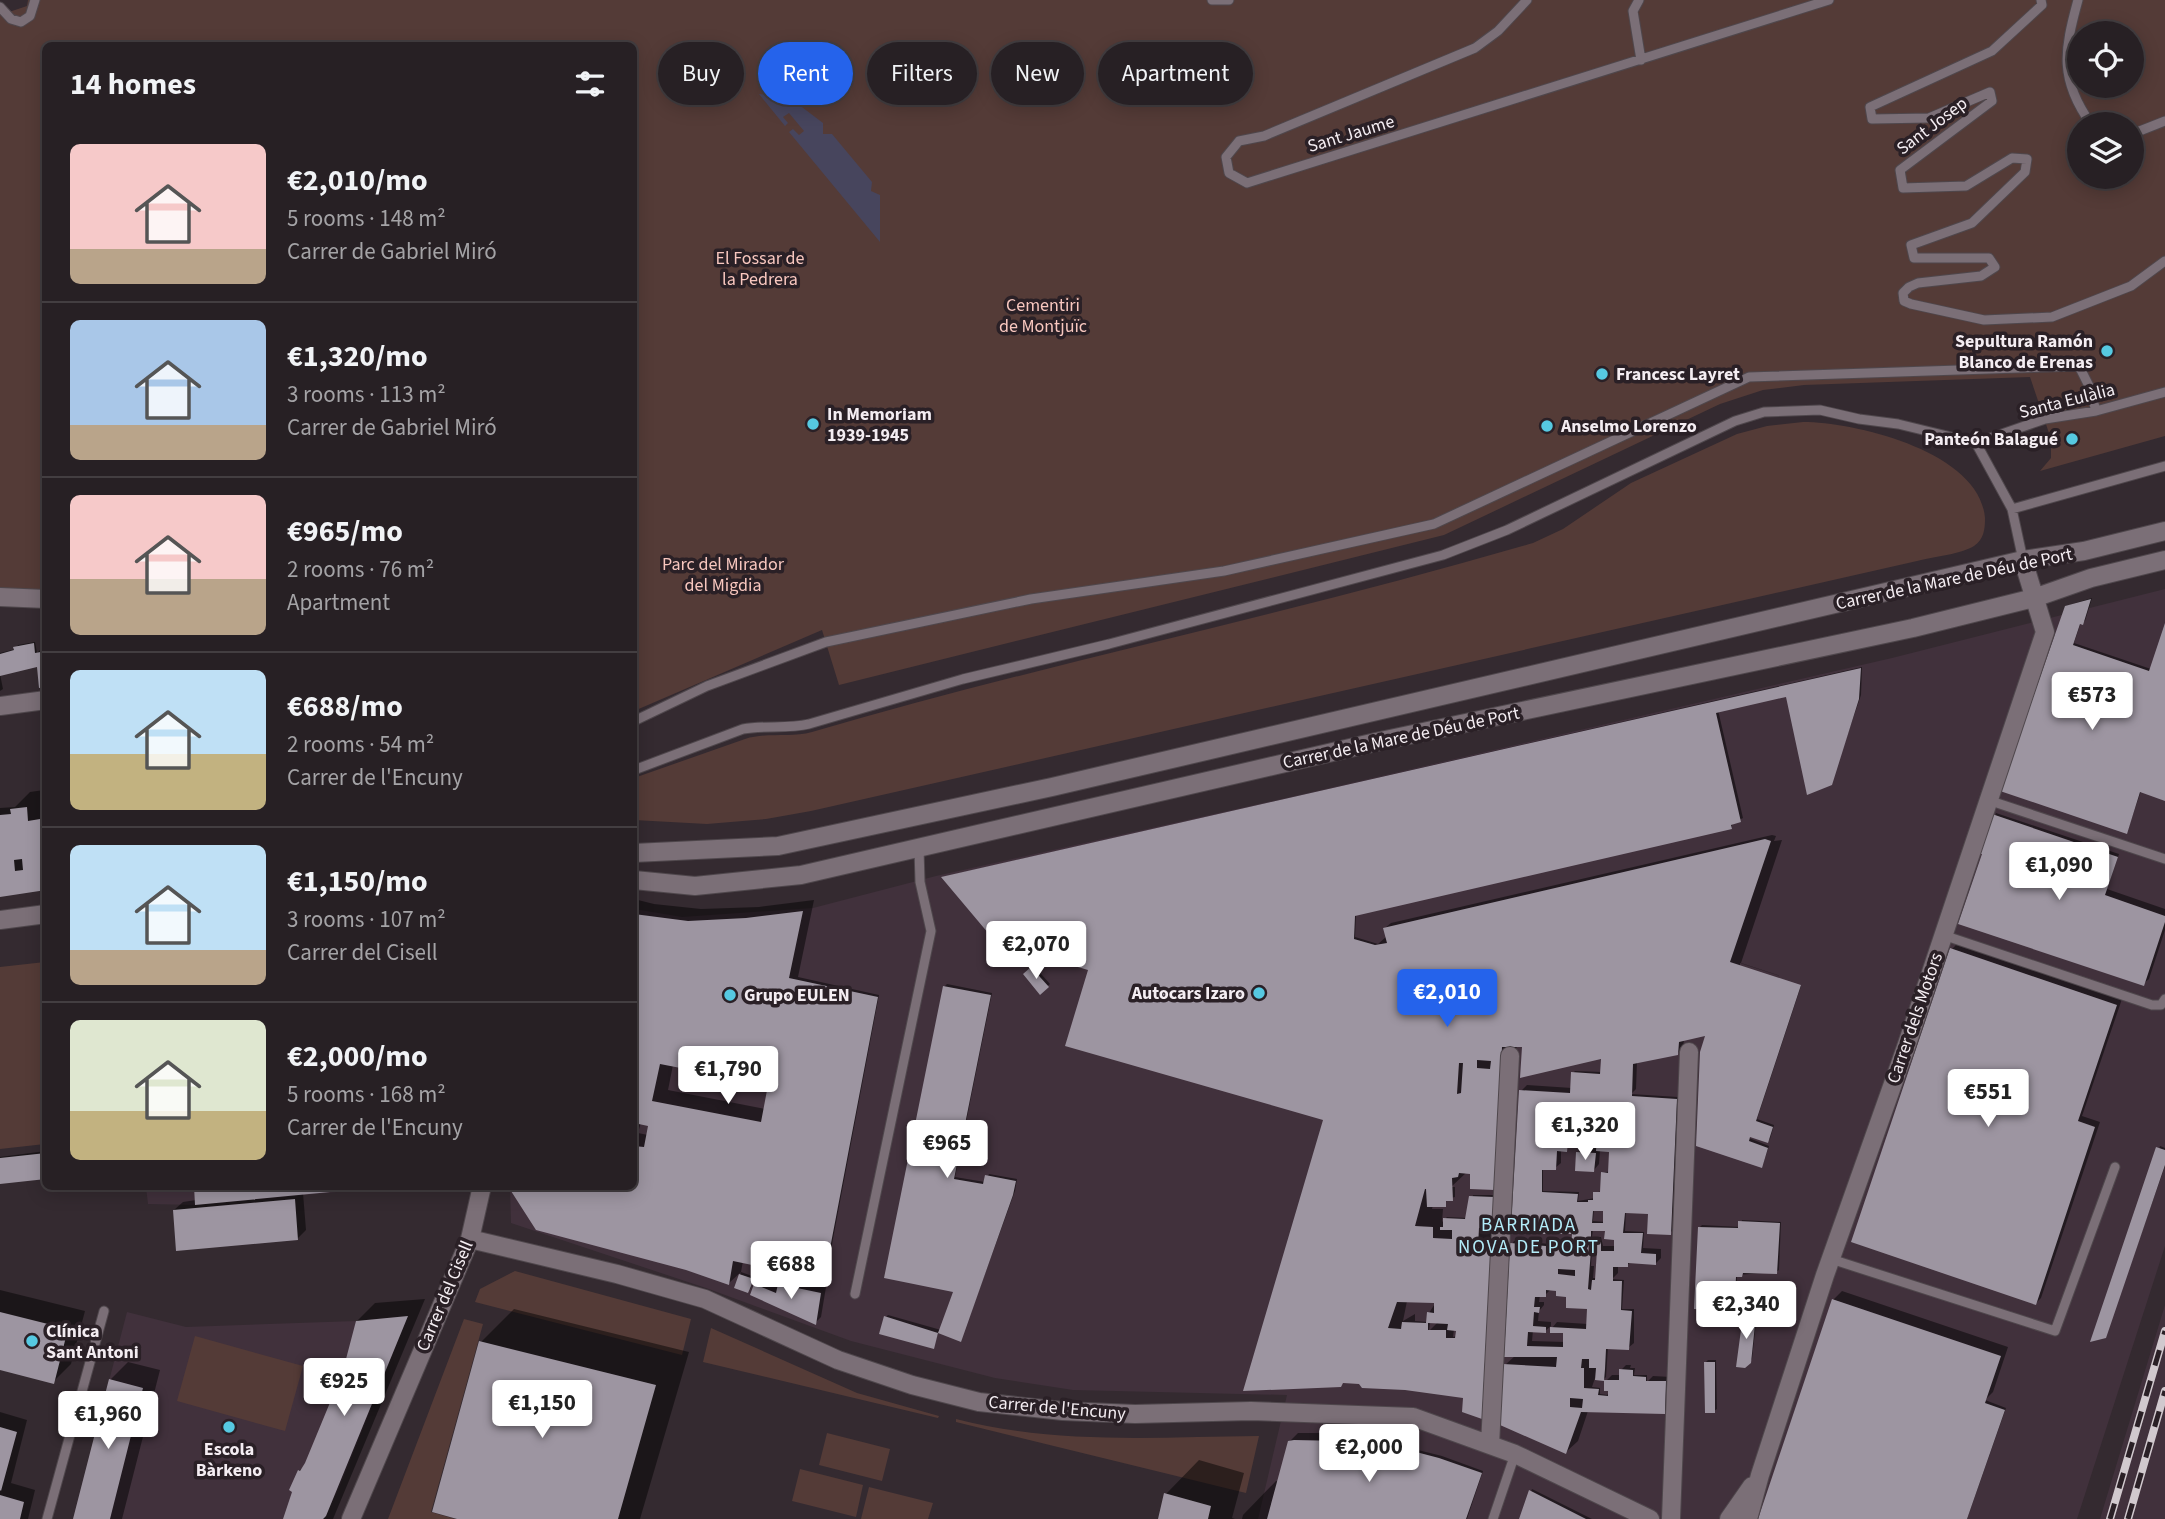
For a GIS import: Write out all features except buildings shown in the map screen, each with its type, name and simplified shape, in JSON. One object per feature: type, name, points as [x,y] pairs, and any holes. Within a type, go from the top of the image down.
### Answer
[{"type":"street","name":"Carrer de la Mare de Déu de Port","points":[[637,853],[778,846],[1065,784],[2023,560],[2084,551],[2165,531]]},
{"type":"street","name":"Carrer dels Motors","points":[[1748,1519],[1831,1259],[2045,632],[2023,560]]},
{"type":"street","name":"Carrer de la Mare de Déu de Port","points":[[637,880],[695,886],[801,875],[1363,746],[1913,628],[2034,598],[2091,578],[2165,560]]},
{"type":"street","points":[[0,597],[42,599]]},
{"type":"street","points":[[0,706],[42,700]]},
{"type":"street","points":[[0,920],[42,915]]},
{"type":"street","points":[[1671,1519],[1689,1052]]},
{"type":"street","points":[[1490,1445],[1510,1056]]},
{"type":"street","name":"Carrer del Cisell","points":[[351,1519],[470,1239],[481,1190]]},
{"type":"street","name":"Carrer de l'Encuny","points":[[470,1239],[594,1268],[705,1299],[838,1360],[912,1385],[979,1402],[1063,1411],[1135,1414],[1251,1411],[1413,1417],[1515,1454],[1650,1519]]},
{"type":"street","name":"Carrer dels Motors","points":[[1729,1519],[1760,1475]]},
{"type":"lane","points":[[0,7],[11,19],[21,22],[30,16],[35,0]]},
{"type":"lane","points":[[1212,0],[1229,0]]},
{"type":"lane","name":"Sant Jaume","points":[[1527,0],[1498,31],[1475,48],[1264,136],[1239,141],[1226,157],[1229,173],[1247,183],[1829,0]]},
{"type":"lane","points":[[1639,0],[1633,11],[1641,60]]},
{"type":"lane","name":"Sant Josep","points":[[2041,0],[2042,5],[1992,51],[1870,107],[1872,119],[1929,117],[1990,92],[1992,102],[1900,170],[1903,188],[1966,186],[2012,158],[2027,159],[2025,172],[1972,223],[1911,246],[1914,258],[1989,258],[1995,267],[1982,276],[1909,287],[1903,293],[1904,301],[1984,320],[2052,317],[2131,286],[2165,261]]},
{"type":"lane","points":[[2078,0],[2065,67],[2076,103],[2082,112]]},
{"type":"lane","points":[[2144,129],[2165,121]]},
{"type":"lane","points":[[637,720],[707,686],[826,642],[1031,600],[1224,571],[1434,524],[1749,377],[2079,366],[2089,386],[2096,411]]},
{"type":"lane","name":"Santa Eulàlia","points":[[1976,443],[2045,419],[2096,411],[2165,392]]},
{"type":"lane","points":[[637,769],[743,729],[809,724],[963,679],[1109,644],[1443,555],[1507,530],[1735,421],[1764,412],[1820,410],[1898,424],[1976,443],[2012,509],[2023,560]]},
{"type":"lane","points":[[2012,509],[2165,466]]},
{"type":"lane","points":[[1988,803],[1994,802],[2165,859]]},
{"type":"lane","points":[[855,1294],[931,931],[920,882],[919,849]]},
{"type":"lane","points":[[1943,935],[2152,1005],[2161,1005],[2165,999]]},
{"type":"lane","points":[[1831,1259],[2055,1331],[2115,1167]]},
{"type":"lane","points":[[47,1519],[104,1311]]},
{"type":"lane","points":[[1493,1519],[1515,1454]]},
{"type":"shaded area","points":[[768,105],[799,105],[823,123],[823,134],[832,134],[872,182],[871,191],[880,195],[880,242],[789,132],[793,129],[799,135],[804,131],[789,113],[783,117],[788,123],[785,126]]},
{"type":"shaded area","points":[[2165,589],[2165,1246],[2077,1519],[1258,1519],[1287,1395],[1073,1390],[995,1378],[851,1341],[706,1288],[511,1223],[510,1190],[637,1190],[637,910],[682,917],[813,908],[936,876],[1892,658]]},
{"type":"shaded area","points":[[146,1190],[359,1190],[195,1205],[148,1204]]},
{"type":"shaded area","points":[[2165,1305],[2165,1519],[2100,1519],[2113,1476]]},
{"type":"shaded area","name":"Escola Bàrkeno","points":[[127,1312],[186,1327],[356,1321],[408,1316],[339,1488],[323,1519],[73,1519]]},
{"type":"green space","name":"Cementiri de Montjuïc","points":[[28,0],[2165,0],[2165,436],[2040,471],[2051,458],[2051,439],[2030,377],[1804,385],[1763,390],[1720,404],[1444,535],[839,685],[822,630],[637,710],[637,42],[42,42],[42,603],[0,600],[0,15],[27,6]]},
{"type":"green space","points":[[1803,422],[1826,423],[1883,435],[1912,445],[1962,475],[1978,495],[1985,518],[1982,537],[1974,546],[1954,553],[811,811],[766,819],[707,824],[637,820],[637,777],[745,739],[812,732],[1533,543],[1563,529],[1631,483],[1737,434],[1767,426]]},
{"type":"green space","points":[[42,962],[42,1144],[0,1149],[0,967]]},
{"type":"green space","points":[[515,1271],[691,1319],[682,1355],[475,1302],[480,1289]]},
{"type":"green space","points":[[464,1319],[483,1324],[431,1512],[455,1519],[388,1519]]},
{"type":"green space","points":[[711,1328],[857,1393],[939,1416],[938,1418],[703,1362]]},
{"type":"green space","points":[[195,1336],[303,1366],[285,1431],[177,1401]]},
{"type":"green space","points":[[956,1419],[1031,1433],[1069,1436],[1259,1436],[1246,1493],[956,1422]]},
{"type":"green space","points":[[827,1433],[890,1449],[882,1481],[819,1465]]},
{"type":"green space","points":[[800,1469],[863,1485],[856,1517],[792,1501]]},
{"type":"green space","points":[[869,1487],[933,1503],[928,1519],[861,1519]]},
{"type":"railway","points":[[2110,1519],[2165,1331]]},
{"type":"railway","points":[[2128,1519],[2165,1391]]},
{"type":"place","name":"Sepultura Ramón Blanco de Erenas","points":[[2107,351]]},
{"type":"place","name":"Francesc Layret","points":[[1602,374]]},
{"type":"place","name":"In Memoriam 1939-1945","points":[[813,424]]},
{"type":"place","name":"Anselmo Lorenzo","points":[[1547,426]]},
{"type":"place","name":"Panteón Balagué","points":[[2072,439]]},
{"type":"place","name":"Autocars Izaro","points":[[1259,993]]},
{"type":"place","name":"Grupo EULEN","points":[[730,995]]},
{"type":"place","name":"Clínica Sant Antoni","points":[[32,1341]]},
{"type":"place","name":"Escola Bàrkeno","points":[[229,1427]]},
{"type":"district","name":"BARRIADA NOVA DE PORT","points":[[1529,1236]]},
{"type":"park label","name":"El Fossar de la Pedrera","points":[[760,268]]},
{"type":"park label","name":"Parc del Mirador del Migdia","points":[[723,574]]}]
